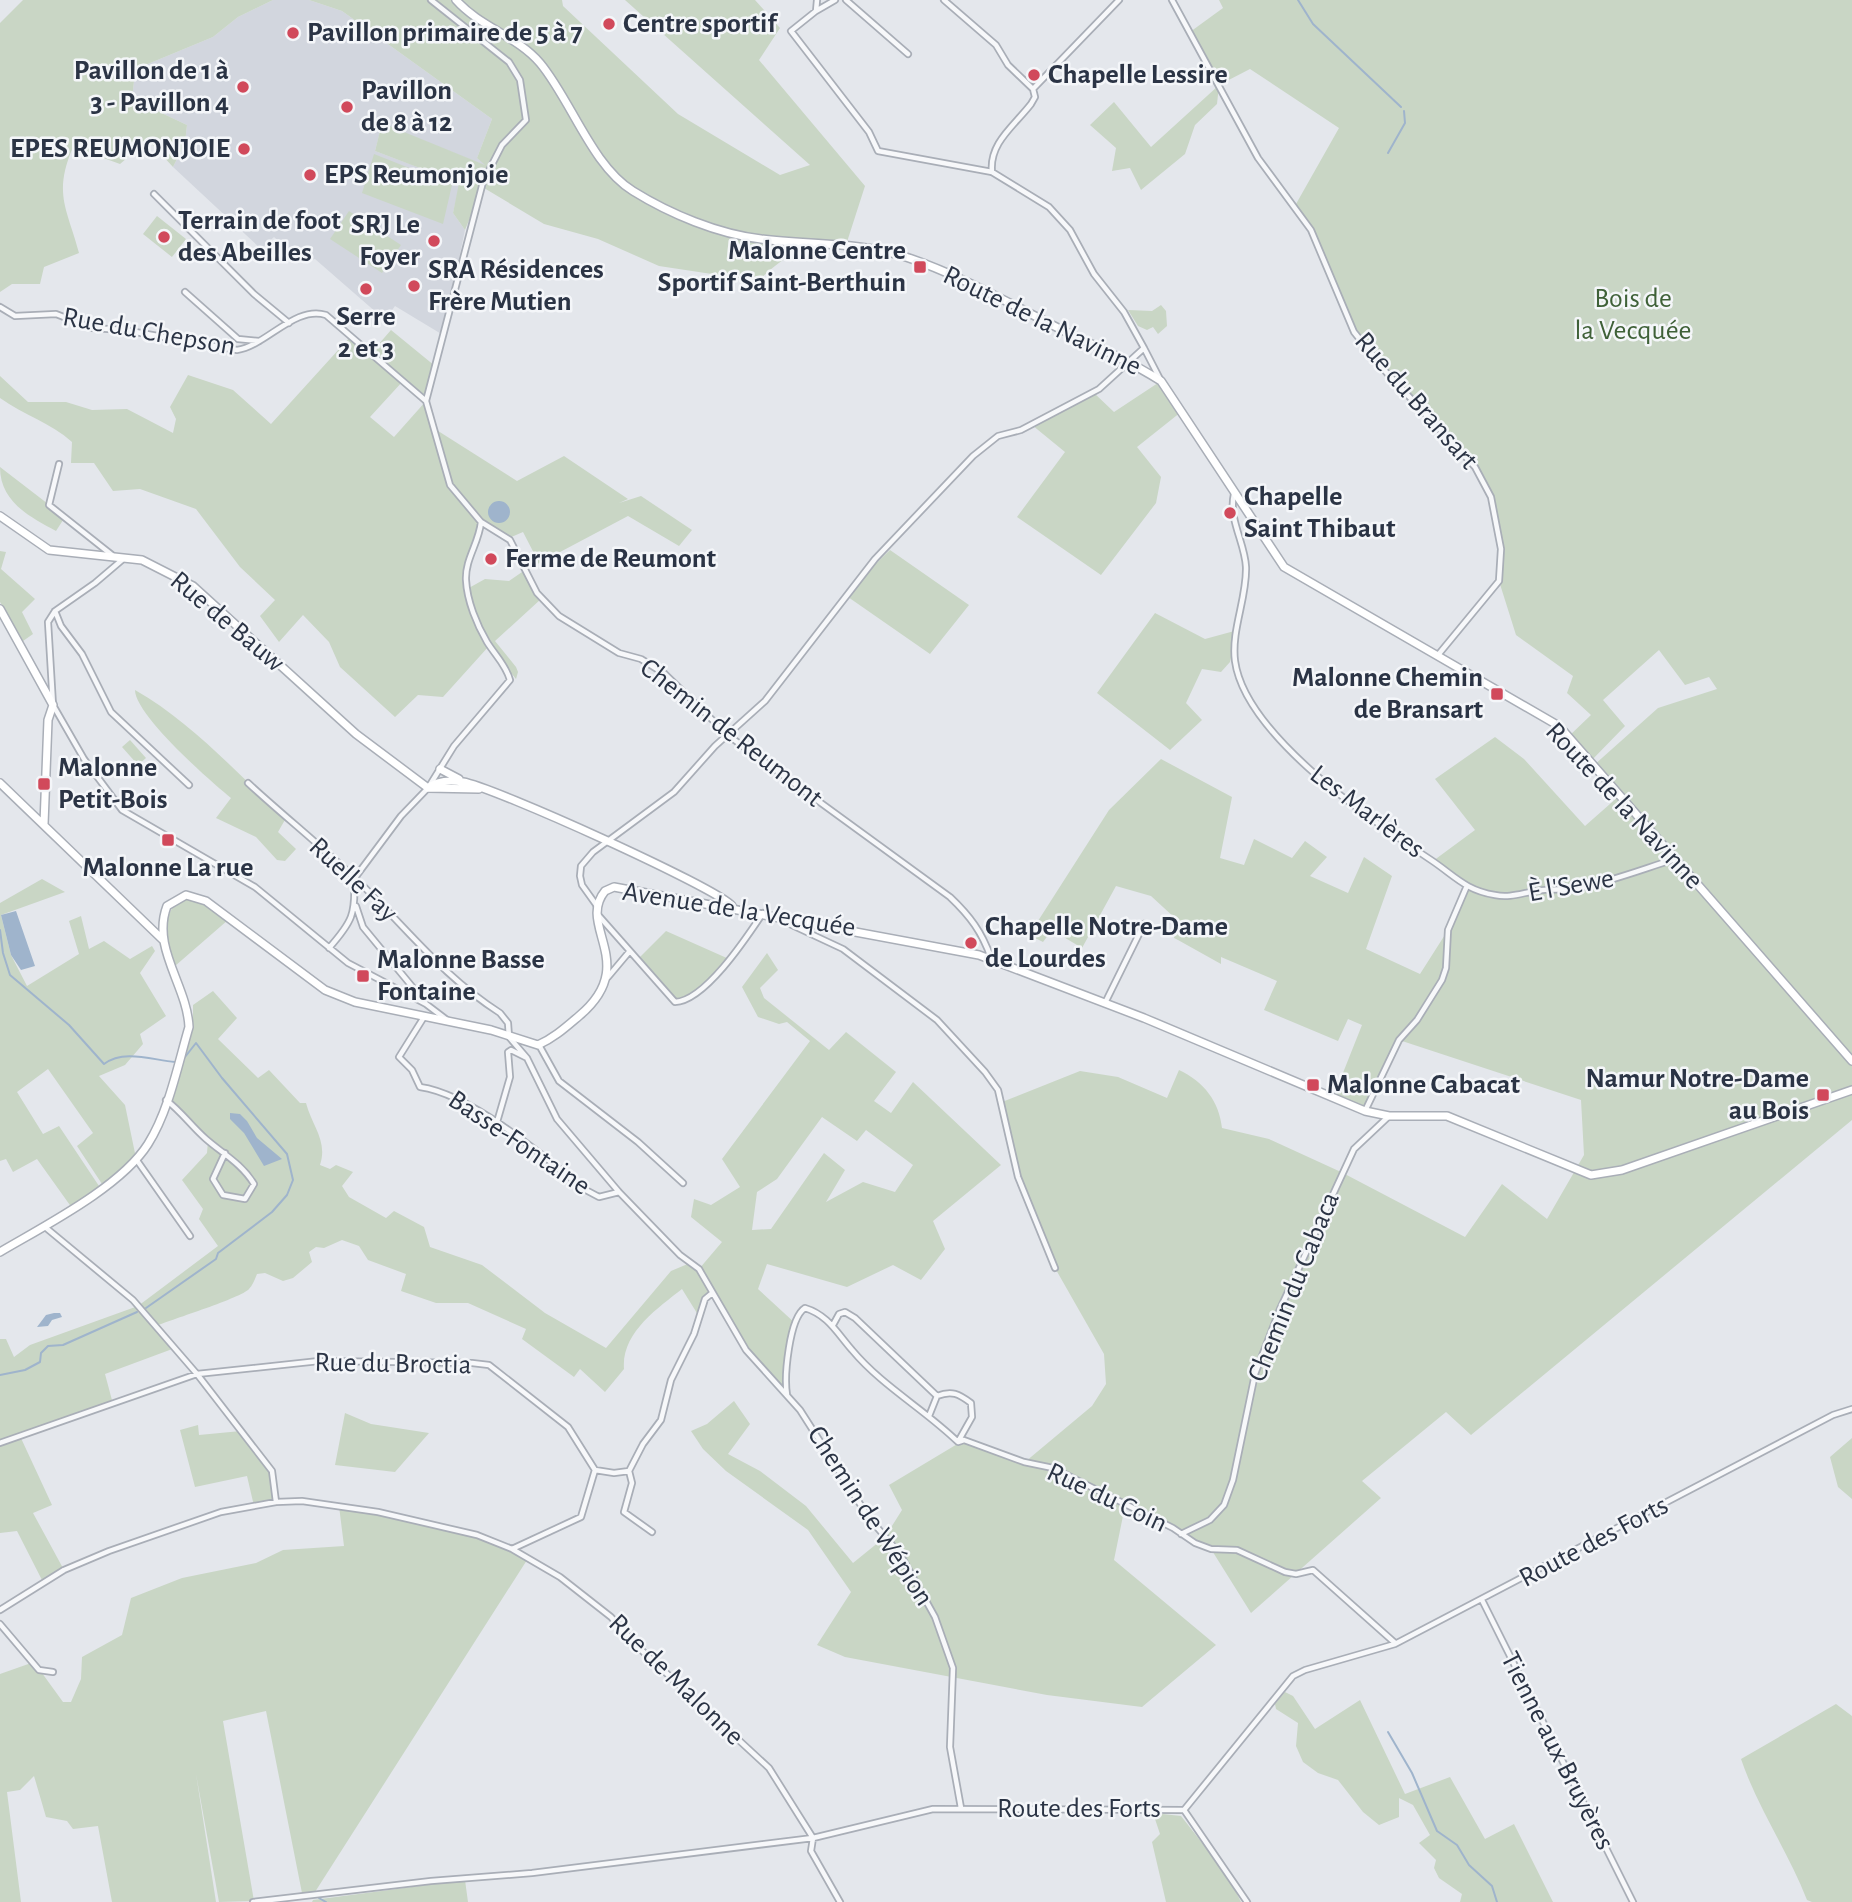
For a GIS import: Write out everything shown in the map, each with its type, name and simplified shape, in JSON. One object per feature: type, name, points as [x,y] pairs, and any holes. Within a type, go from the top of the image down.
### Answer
[{"type":"street","name":"Chemin de Reumont","points":[[432,0],[515,67],[527,114],[522,127],[509,136],[498,150],[482,182],[426,401],[445,475],[481,522],[510,540],[537,593],[559,616],[619,653],[641,659],[665,674],[729,736],[950,897],[971,917],[983,936],[991,959]]},
{"type":"street","name":"Route de la Navinne","points":[[456,0],[483,24],[522,46],[538,61],[607,167],[634,192],[690,219],[736,234],[866,247],[904,256],[1130,361],[1161,381],[1274,556],[1289,571],[1559,726],[1852,1061]]},
{"type":"street","points":[[816,11],[817,0]]},
{"type":"street","points":[[835,0],[791,31],[869,132],[878,151],[992,173],[1029,192],[1062,220],[1094,274],[1130,321],[1161,381]]},
{"type":"street","points":[[846,0],[908,54]]},
{"type":"street","points":[[944,0],[996,45],[1008,65],[1033,89],[1035,97],[1031,104],[995,147],[991,158],[992,173]]},
{"type":"street","points":[[1033,89],[1119,0]]},
{"type":"street","name":"Rue du Bransart","points":[[1172,0],[1258,158],[1311,230],[1354,332],[1386,372],[1475,467],[1491,497],[1502,549],[1499,581],[1437,656]]},
{"type":"street","points":[[154,194],[254,294],[289,323]]},
{"type":"street","points":[[185,292],[237,339],[263,341]]},
{"type":"street","name":"Rue du Chepson","points":[[0,307],[15,316],[56,314],[92,328],[124,330],[237,350],[252,348],[307,314],[326,315],[426,401]]},
{"type":"street","points":[[597,907],[582,885],[581,866],[605,841],[653,810],[715,746],[765,701],[875,559],[973,456],[998,436],[1032,425],[1099,389],[1144,348]]},
{"type":"street","points":[[59,464],[49,505],[112,555]]},
{"type":"street","name":"Les Marlères","points":[[1234,494],[1236,528],[1246,566],[1235,663],[1252,707],[1304,766],[1466,888]]},
{"type":"street","name":"Rue de Bauw","points":[[0,516],[35,544],[49,550],[142,559],[193,586],[356,734],[428,788]]},
{"type":"street","points":[[428,788],[453,747],[510,680],[502,662],[488,643],[468,598],[465,578],[468,560],[479,537],[481,522]]},
{"type":"street","points":[[44,824],[48,720],[53,705],[48,622],[55,611],[125,557]]},
{"type":"street","points":[[0,609],[84,759],[122,810],[255,887],[348,964],[426,1004],[451,1023]]},
{"type":"street","points":[[55,611],[61,626],[82,654],[111,712],[189,785]]},
{"type":"street","points":[[440,769],[605,841],[727,901],[732,906]]},
{"type":"street","points":[[426,1004],[363,928],[356,906],[354,878],[401,816],[434,782],[466,782]]},
{"type":"street","name":"Ruelle Fay","points":[[248,783],[413,935],[432,961],[500,1013],[508,1023],[509,1037]]},
{"type":"street","points":[[1,785],[163,940]]},
{"type":"street","points":[[428,788],[493,790]]},
{"type":"street","name":"È l'Sewe","points":[[1466,888],[1507,897],[1549,889],[1579,888],[1628,876],[1675,859]]},
{"type":"street","name":"Avenue de la Vecquée","points":[[608,977],[597,907],[605,891],[614,887],[732,906],[954,948],[991,959],[1105,1003],[1364,1111],[1389,1116],[1447,1116],[1591,1175],[1606,1174],[1852,1090]]},
{"type":"street","points":[[1364,1111],[1399,1040],[1417,1020],[1442,980],[1446,968],[1448,930],[1466,888]]},
{"type":"street","points":[[0,1252],[101,1189],[136,1158],[149,1142],[166,1100],[189,1027],[188,1007],[163,940],[163,916],[167,906],[179,896],[194,895],[325,990],[355,1002],[425,1016],[538,1045],[551,1039],[588,1008],[629,951]]},
{"type":"street","points":[[329,948],[351,921],[356,906]]},
{"type":"street","points":[[599,916],[675,1002],[682,1002],[720,971],[763,912]]},
{"type":"street","points":[[776,914],[785,924],[827,940],[858,960],[937,1020],[985,1072],[998,1090],[1018,1177],[1055,1268]]},
{"type":"street","points":[[1105,1003],[1144,924]]},
{"type":"street","name":"Basse-Fontaine","points":[[425,1016],[400,1057],[412,1070],[420,1087],[440,1090],[498,1122],[584,1189],[599,1197],[618,1192]]},
{"type":"street","points":[[509,1037],[527,1058],[555,1116],[618,1192],[680,1255],[699,1269],[711,1294],[705,1299],[694,1334],[671,1380],[661,1420],[643,1444],[629,1471],[632,1483],[624,1512],[652,1532]]},
{"type":"street","points":[[538,1045],[546,1063],[559,1081],[638,1142],[683,1183]]},
{"type":"street","points":[[498,1122],[510,1077],[508,1052],[511,1050],[527,1058]]},
{"type":"street","points":[[166,1100],[185,1114],[204,1137],[225,1153],[254,1184],[245,1199],[223,1195],[213,1179],[225,1153]]},
{"type":"street","name":"Chemin du Cabaca","points":[[1180,1534],[1210,1520],[1224,1505],[1233,1480],[1255,1374],[1275,1319],[1354,1149],[1389,1116]]},
{"type":"street","points":[[136,1158],[190,1236]]},
{"type":"street","points":[[45,1226],[133,1300],[197,1374],[272,1471],[276,1502]]},
{"type":"street","name":"Chemin de Wépion","points":[[711,1294],[746,1350],[814,1429],[869,1518],[900,1554],[935,1617],[953,1668],[950,1747],[961,1808]]},
{"type":"street","name":"Rue du Coin","points":[[787,1396],[788,1358],[800,1311],[804,1308],[815,1311],[833,1325],[874,1375],[929,1416],[958,1442],[964,1440],[1024,1462],[1053,1468],[1211,1549],[1237,1550],[1284,1572],[1296,1574],[1313,1570],[1395,1644]]},
{"type":"street","points":[[833,1325],[839,1314],[845,1312],[855,1318],[937,1396]]},
{"type":"street","name":"Rue du Broctia","points":[[0,1443],[197,1374],[319,1361],[489,1366],[568,1427],[595,1471]]},
{"type":"street","points":[[929,1416],[937,1396],[947,1391],[960,1394],[971,1403],[972,1417],[958,1442]]},
{"type":"street","name":"Route des Forts","points":[[253,1902],[532,1873],[813,1838],[914,1812],[961,1808],[1184,1810],[1293,1676],[1395,1644],[1833,1415],[1852,1409]]},
{"type":"street","points":[[512,1549],[581,1517],[595,1471],[614,1474],[629,1471]]},
{"type":"street","name":"Rue de Malonne","points":[[0,1610],[64,1570],[125,1545],[221,1512],[276,1502],[302,1501],[424,1521],[477,1535],[512,1549],[560,1577],[611,1617],[638,1647],[769,1768],[813,1838],[811,1851],[840,1902]]},
{"type":"street","name":"Tienne aux Bruyères","points":[[1482,1600],[1633,1902]]},
{"type":"street","points":[[0,1624],[38,1670],[53,1672]]},
{"type":"street","points":[[1184,1810],[1247,1902]]},
{"type":"shaded area","name":"EPS Reumonjoie","points":[[273,0],[309,0],[342,11],[492,119],[477,158],[489,167],[382,124],[375,151],[460,183],[453,213],[465,230],[443,335],[395,306],[385,320],[315,259],[302,262],[274,237],[261,249],[173,167],[185,143],[187,125],[132,99],[134,81],[143,66],[213,37],[238,17]]},
{"type":"green space","points":[[23,0],[273,0],[238,17],[213,37],[143,66],[134,81],[132,99],[187,125],[185,143],[173,167],[148,140],[120,164],[73,147],[67,163],[63,189],[79,253],[44,267],[40,284],[12,284],[0,292],[0,23]]},
{"type":"green space","points":[[309,0],[562,0],[563,6],[678,114],[780,175],[810,165],[625,0],[755,0],[780,28],[759,60],[865,186],[846,245],[798,252],[779,263],[758,281],[659,266],[598,239],[544,224],[484,188],[491,167],[465,230],[453,213],[459,183],[375,151],[382,123],[485,165],[477,158],[492,119],[342,11]]},
{"type":"green space","name":"Bois de la Vecquée","points":[[1219,0],[1852,0],[1852,1120],[1471,1435],[1446,1412],[1362,1481],[1381,1498],[1251,1613],[1211,1549],[1125,1506],[1114,1560],[1216,1645],[1142,1707],[1047,1695],[845,1657],[817,1645],[851,1592],[808,1530],[726,1471],[703,1449],[691,1431],[707,1424],[734,1401],[750,1424],[728,1454],[760,1471],[806,1506],[853,1563],[885,1537],[902,1510],[889,1485],[964,1440],[1025,1462],[1092,1406],[1106,1384],[1104,1354],[1055,1268],[1018,1177],[1002,1102],[1080,1071],[1118,1077],[1167,1098],[1179,1070],[1196,1080],[1209,1093],[1218,1109],[1222,1128],[1269,1139],[1341,1172],[1465,1237],[1502,1184],[1547,1219],[1584,1155],[1581,1100],[1399,1040],[1365,1111],[1333,1098],[1362,1025],[1348,1019],[1338,1041],[1264,1010],[1277,981],[1221,957],[1221,964],[1174,938],[1176,919],[1151,896],[1116,886],[1082,948],[1052,930],[1043,942],[1029,935],[1109,810],[1161,759],[1232,797],[1220,858],[1244,865],[1254,839],[1292,858],[1305,841],[1327,857],[1310,876],[1348,893],[1364,857],[1392,876],[1366,949],[1420,974],[1448,930],[1466,888],[1433,861],[1475,830],[1435,779],[1495,737],[1524,759],[1585,826],[1619,796],[1593,766],[1658,708],[1717,689],[1709,677],[1685,685],[1659,650],[1603,700],[1625,726],[1590,762],[1568,737],[1591,715],[1567,693],[1573,676],[1516,635],[1499,581],[1501,565],[1491,497],[1475,467],[1354,332],[1311,230],[1296,204],[1339,128],[1250,69],[1219,85],[1217,104],[1195,125],[1185,154],[1141,190],[1130,168],[1112,171],[1116,148],[1090,125],[1114,102],[1151,147],[1218,86],[1190,32],[1223,8]]},
{"type":"green space","points":[[374,154],[452,185],[443,224],[362,193]]},
{"type":"green space","points":[[349,211],[401,245],[382,273],[330,239]]},
{"type":"green space","name":"Terrain de foot des Abeilles","points":[[157,216],[186,239],[172,257],[143,234]]},
{"type":"green space","points":[[1161,305],[1166,311],[1167,326],[1158,334],[1153,327],[1147,330],[1138,326],[1128,310],[1152,311]]},
{"type":"green space","points":[[391,330],[435,366],[426,401],[435,429],[517,481],[564,456],[628,499],[619,503],[641,496],[692,530],[679,546],[628,516],[528,569],[541,599],[495,641],[516,667],[516,679],[489,646],[443,697],[418,695],[395,717],[340,667],[329,642],[303,615],[279,642],[260,616],[275,600],[240,567],[196,509],[140,489],[113,491],[94,463],[71,463],[72,442],[0,398],[0,376],[28,402],[66,402],[92,410],[127,409],[173,433],[176,419],[170,407],[188,375],[233,390],[271,424],[350,337],[371,353]],"holes":[[[403,381],[426,401],[394,437],[370,417]],[[482,522],[509,538],[523,532],[538,561],[509,581],[485,579],[467,589],[468,560]]]},
{"type":"green space","points":[[1161,381],[1181,412],[1137,447],[1161,477],[1156,503],[1101,575],[1017,517],[1065,452],[1032,425],[1093,392],[1114,412]]},
{"type":"green space","points":[[0,467],[65,517],[56,531],[26,513],[10,498],[1,479]]},
{"type":"green space","points":[[890,550],[969,605],[930,654],[848,597],[869,570]]},
{"type":"green space","points":[[0,551],[6,552],[1,569],[35,599],[22,612],[33,634],[23,641],[0,602]]},
{"type":"green space","points":[[1155,613],[1205,639],[1238,630],[1230,662],[1221,672],[1202,669],[1186,703],[1202,720],[1170,750],[1097,693]]},
{"type":"green space","points":[[135,690],[195,733],[286,818],[278,832],[296,849],[285,861],[277,860],[256,837],[216,818],[231,798],[160,731],[138,701]]},
{"type":"green space","points":[[130,740],[146,758],[138,765],[122,747]]},
{"type":"green space","points":[[42,879],[65,892],[1,915],[11,955],[27,986],[79,954],[69,921],[81,916],[89,949],[104,941],[130,959],[152,946],[155,951],[140,973],[166,1016],[140,1034],[143,1044],[125,1065],[99,1076],[125,1105],[136,1158],[102,1184],[77,1146],[93,1133],[48,1069],[17,1092],[43,1134],[59,1126],[101,1189],[72,1208],[37,1159],[13,1172],[6,1159],[0,1161],[0,903]]},
{"type":"green space","points":[[181,898],[194,898],[228,920],[175,966],[166,930],[169,914]]},
{"type":"green space","points":[[666,931],[729,959],[697,991],[675,1002],[638,959]]},
{"type":"green space","points":[[767,953],[778,970],[760,988],[764,998],[829,1050],[846,1032],[896,1072],[874,1101],[891,1113],[913,1082],[1001,1165],[933,1221],[945,1249],[921,1280],[893,1265],[847,1287],[767,1264],[758,1289],[796,1324],[788,1358],[787,1396],[746,1350],[711,1294],[705,1299],[700,1318],[682,1289],[652,1313],[628,1344],[624,1369],[605,1392],[580,1369],[574,1377],[522,1339],[526,1329],[468,1303],[436,1303],[401,1291],[406,1274],[368,1260],[359,1246],[342,1240],[324,1248],[316,1247],[309,1252],[312,1262],[293,1278],[283,1281],[265,1273],[257,1274],[254,1282],[243,1293],[156,1326],[175,1348],[105,1374],[113,1404],[20,1436],[52,1505],[33,1513],[64,1570],[43,1582],[17,1531],[0,1533],[0,1339],[6,1339],[14,1357],[30,1345],[138,1306],[218,1246],[199,1219],[203,1209],[182,1180],[207,1153],[208,1141],[185,1114],[166,1100],[193,1030],[193,1005],[213,991],[237,1018],[218,1039],[258,1078],[269,1070],[300,1103],[306,1103],[321,1141],[320,1165],[330,1169],[336,1165],[353,1172],[342,1186],[349,1197],[386,1218],[394,1211],[424,1227],[430,1247],[482,1265],[545,1313],[606,1348],[671,1271],[690,1263],[699,1269],[722,1242],[691,1217],[694,1199],[711,1205],[740,1187],[722,1159],[810,1041],[787,1022],[779,1024],[758,1017],[742,987]],"holes":[[[822,1117],[857,1141],[866,1130],[913,1165],[895,1192],[863,1182],[826,1202],[845,1170],[824,1153],[771,1229],[752,1230],[757,1192],[777,1179]]]},
{"type":"green space","points":[[345,1413],[371,1424],[429,1433],[395,1472],[335,1465]]},
{"type":"green space","points":[[198,1425],[199,1435],[241,1431],[272,1471],[276,1502],[254,1506],[247,1476],[195,1487],[180,1430]]},
{"type":"green space","points":[[1852,1438],[1852,1499],[1838,1487],[1830,1457]]},
{"type":"green space","points":[[339,1506],[388,1514],[458,1532],[527,1560],[315,1892],[302,1893],[266,1711],[223,1721],[254,1901],[219,1902],[196,1774],[216,1902],[112,1902],[98,1826],[73,1829],[67,1821],[46,1817],[34,1776],[20,1790],[7,1792],[21,1902],[0,1902],[0,1674],[34,1662],[63,1702],[71,1702],[81,1679],[82,1657],[122,1635],[131,1598],[182,1578],[256,1563],[283,1550],[344,1546]]},
{"type":"green space","points":[[1285,1692],[1293,1696],[1315,1729],[1360,1700],[1405,1794],[1450,1777],[1485,1839],[1514,1824],[1553,1902],[1460,1902],[1462,1894],[1439,1878],[1434,1868],[1436,1860],[1419,1843],[1430,1835],[1413,1805],[1399,1798],[1399,1817],[1379,1825],[1363,1812],[1338,1780],[1318,1773],[1303,1762],[1296,1746],[1298,1723],[1276,1709],[1275,1704]]},
{"type":"green space","points":[[1836,1704],[1852,1716],[1852,1902],[1812,1902],[1807,1900],[1741,1759]]},
{"type":"green space","points":[[1153,1813],[1181,1816],[1228,1876],[1241,1902],[1166,1902],[1152,1842],[1160,1834]]},
{"type":"green space","points":[[465,1880],[468,1902],[312,1902],[313,1900]]},
{"type":"water","points":[[499,501],[507,504],[510,512],[507,520],[499,523],[491,520],[488,512],[491,504]]},
{"type":"water","points":[[16,911],[35,966],[21,970],[11,955],[1,915]]},
{"type":"water","points":[[230,1113],[240,1114],[257,1138],[282,1159],[264,1166],[244,1133],[230,1119]]},
{"type":"water","points":[[60,1313],[62,1317],[52,1320],[48,1326],[37,1327],[46,1315]]},
{"type":"waterway","points":[[1298,0],[1313,24],[1401,107]]},
{"type":"waterway","points":[[1388,153],[1405,123],[1404,111]]},
{"type":"waterway","points":[[0,930],[10,975],[69,1025],[104,1064],[129,1056],[175,1062]]},
{"type":"waterway","points":[[146,1308],[216,1259],[218,1253],[272,1212],[287,1195],[293,1180],[287,1154],[196,1043],[185,1057]]},
{"type":"waterway","points":[[0,1375],[25,1370],[40,1362],[41,1353],[48,1346],[63,1345],[137,1312]]},
{"type":"waterway","points":[[1388,1732],[1412,1773],[1437,1831],[1457,1845],[1469,1865],[1492,1886],[1497,1902]]},
{"type":"waterway","points":[[319,1898],[326,1902]]},
{"type":"place","name":"Centre sportif","points":[[609,24]]},
{"type":"place","name":"Pavillon primaire de 5 à 7","points":[[293,33]]},
{"type":"place","name":"Chapelle Lessire","points":[[1034,75]]},
{"type":"place","name":"Pavillon de 1 à 3 - Pavillon 4","points":[[243,87]]},
{"type":"place","name":"Pavillon de 8 à 12","points":[[347,107]]},
{"type":"place","name":"EPES REUMONJOIE","points":[[244,149]]},
{"type":"place","name":"EPS Reumonjoie","points":[[310,175]]},
{"type":"place","name":"Terrain de foot des Abeilles","points":[[164,237]]},
{"type":"place","name":"SRJ Le Foyer","points":[[434,241]]},
{"type":"place","name":"Malonne Centre Sportif Saint-Berthuin","points":[[920,267]]},
{"type":"place","name":"SRA Résidences Frère Mutien","points":[[414,286]]},
{"type":"place","name":"Serre 2 et 3","points":[[366,289]]},
{"type":"place","name":"Chapelle Saint Thibaut","points":[[1230,513]]},
{"type":"place","name":"Ferme de Reumont","points":[[491,559]]},
{"type":"place","name":"Malonne Chemin de Bransart","points":[[1497,694]]},
{"type":"place","name":"Malonne Petit-Bois","points":[[44,784]]},
{"type":"place","name":"Malonne La rue","points":[[168,840]]},
{"type":"place","name":"Chapelle Notre-Dame de Lourdes","points":[[971,943]]},
{"type":"place","name":"Malonne Basse Fontaine","points":[[363,976]]},
{"type":"place","name":"Malonne Cabacat","points":[[1313,1085]]},
{"type":"place","name":"Namur Notre-Dame au Bois","points":[[1823,1095]]}]
